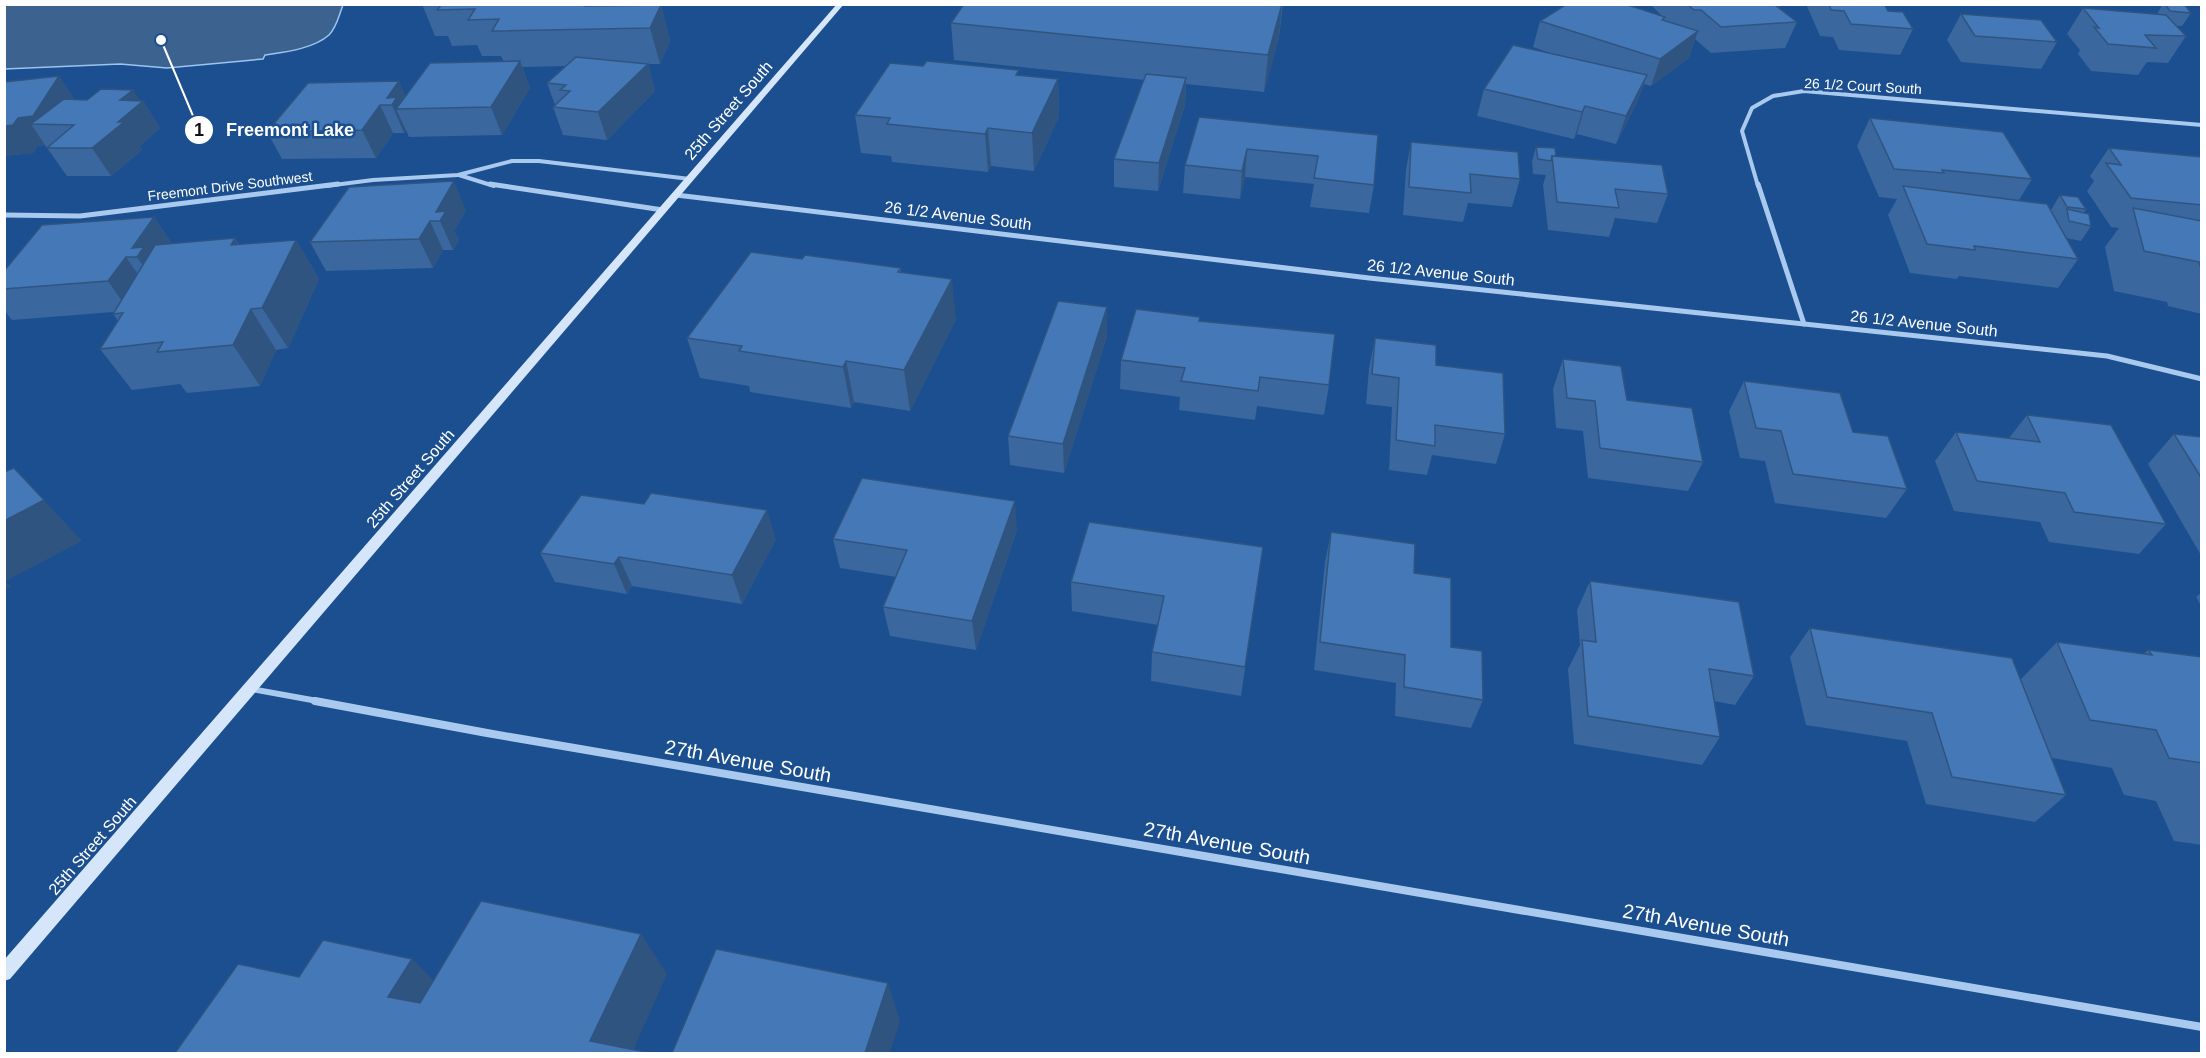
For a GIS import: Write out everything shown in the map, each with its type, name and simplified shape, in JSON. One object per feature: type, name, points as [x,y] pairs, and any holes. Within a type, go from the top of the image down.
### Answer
[{"type":"main road","name":"25th Street South","points":[[4,972],[841,4]]},
{"type":"street","name":"26 1/2 Court South","points":[[1804,324],[1767,215],[1742,131],[1752,108],[1773,96],[1804,92],[1864,95],[2202,125]]},
{"type":"street","name":"Freemont Drive Southwest","points":[[4,215],[80,216],[373,180],[458,175],[512,161],[540,161],[690,179]]},
{"type":"street","name":"Freemont Drive Southwest","points":[[458,175],[495,186],[663,210]]},
{"type":"street","name":"26 1/2 Avenue South","points":[[676,195],[1381,279],[2107,356],[2202,379]]},
{"type":"street","name":"27th Avenue South","points":[[248,688],[511,737],[2202,1027]]},
{"type":"water","points":[[4,5],[343,5],[334,28],[322,40],[299,49],[265,55],[263,59],[167,68],[120,64],[5,69]]},
{"type":"building","points":[[442,4],[661,5],[650,28],[492,31],[499,19],[468,20],[475,9],[437,10]]},
{"type":"building","points":[[964,4],[1282,4],[1268,55],[951,23]]},
{"type":"building","points":[[1567,4],[1625,4],[1665,17],[1662,20],[1698,31],[1660,59],[1540,21]]},
{"type":"building","points":[[1687,4],[1778,4],[1775,5],[1797,22],[1721,27],[1701,10],[1694,10]]},
{"type":"building","points":[[1829,4],[1884,4],[1888,11],[1903,12],[1913,29],[1851,24],[1844,11],[1831,10]]},
{"type":"building","points":[[2165,4],[2185,5],[2191,13],[2170,11]]},
{"type":"building","points":[[2083,8],[2166,15],[2186,36],[2145,35],[2156,48],[2108,44],[2094,27],[2099,28]]},
{"type":"building","points":[[1961,14],[2041,20],[2057,42],[1975,36]]},
{"type":"building","points":[[1513,45],[1647,75],[1626,116],[1585,106],[1582,112],[1484,89]]},
{"type":"building","points":[[576,57],[648,64],[598,112],[553,107],[570,91],[560,90],[566,85],[547,83]]},
{"type":"building","points":[[520,61],[491,107],[396,109],[430,63]]},
{"type":"building","points":[[927,61],[1019,70],[1016,75],[1058,79],[1032,133],[988,128],[985,134],[887,124],[890,118],[855,115],[890,63],[923,66]]},
{"type":"building","points":[[1146,74],[1186,78],[1159,163],[1114,159]]},
{"type":"building","points":[[59,76],[33,116],[18,118],[13,125],[4,126],[4,82]]},
{"type":"building","points":[[399,81],[387,98],[397,97],[392,105],[380,105],[362,130],[267,132],[308,83]]},
{"type":"building","points":[[101,89],[133,90],[120,100],[143,101],[118,122],[124,122],[92,148],[47,148],[74,125],[31,124],[64,99],[87,100]]},
{"type":"building","points":[[1199,117],[1378,135],[1374,185],[1314,178],[1318,156],[1247,149],[1242,171],[1185,165]]},
{"type":"building","points":[[1870,118],[2003,132],[2032,179],[1942,170],[1944,173],[1894,169]]},
{"type":"building","points":[[1411,142],[1518,152],[1520,179],[1470,174],[1471,193],[1409,187]]},
{"type":"building","points":[[1536,147],[1555,148],[1556,157],[1552,156],[1551,161],[1538,159]]},
{"type":"building","points":[[2109,148],[2202,157],[2202,205],[2131,198],[2106,163],[2121,165]]},
{"type":"building","points":[[1552,156],[1662,165],[1668,194],[1615,189],[1619,208],[1557,202]]},
{"type":"building","points":[[454,181],[436,212],[446,211],[440,221],[430,221],[419,239],[310,242],[349,187]]},
{"type":"building","points":[[1903,186],[2047,204],[2078,259],[1974,246],[1975,250],[1927,244]]},
{"type":"building","points":[[2060,195],[2078,197],[2086,209],[2067,207]]},
{"type":"building","points":[[2133,208],[2202,221],[2202,267],[2199,262],[2144,251]]},
{"type":"building","points":[[2067,209],[2089,214],[2091,226],[2069,221]]},
{"type":"building","points":[[154,217],[132,248],[144,247],[137,257],[126,257],[108,281],[4,289],[4,271],[42,225]]},
{"type":"building","points":[[235,238],[231,245],[296,240],[262,308],[251,309],[233,345],[157,352],[163,342],[100,349],[123,313],[113,314],[155,245]]},
{"type":"building","points":[[751,252],[802,259],[805,255],[901,268],[898,272],[952,279],[904,370],[846,361],[843,367],[739,351],[742,346],[687,338]]},
{"type":"building","points":[[1058,301],[1107,307],[1063,444],[1008,436]]},
{"type":"building","points":[[1136,309],[1200,317],[1199,321],[1335,334],[1329,385],[1260,377],[1258,391],[1181,381],[1185,368],[1121,360]]},
{"type":"building","points":[[1375,338],[1436,345],[1436,365],[1503,373],[1505,434],[1435,425],[1435,446],[1396,440],[1399,378],[1372,374]]},
{"type":"building","points":[[1563,359],[1621,366],[1627,400],[1692,408],[1703,462],[1600,448],[1595,401],[1567,398]]},
{"type":"building","points":[[1744,381],[1840,393],[1853,432],[1888,436],[1907,489],[1793,474],[1781,431],[1756,428]]},
{"type":"building","points":[[2027,415],[2111,425],[2166,524],[2074,512],[2065,493],[1977,481],[1956,432],[2040,442]]},
{"type":"building","points":[[2174,434],[2202,437],[2202,479]]},
{"type":"building","points":[[14,468],[44,500],[4,521],[4,472]]},
{"type":"building","points":[[862,478],[1015,501],[972,621],[883,607],[907,550],[833,539]]},
{"type":"building","points":[[651,493],[767,510],[732,575],[619,557],[614,564],[540,553],[581,495],[644,504]]},
{"type":"building","points":[[1089,522],[1263,547],[1245,667],[1152,652],[1164,596],[1071,582]]},
{"type":"building","points":[[1331,532],[1415,544],[1414,573],[1451,578],[1451,647],[1482,651],[1483,700],[1404,687],[1405,655],[1320,642]]},
{"type":"building","points":[[1590,581],[1739,602],[1754,676],[1709,669],[1720,737],[1588,716],[1582,640],[1596,642]]},
{"type":"building","points":[[1810,628],[2012,658],[2066,795],[1952,777],[1932,713],[1827,697]]},
{"type":"building","points":[[2057,642],[2152,655],[2148,650],[2202,657],[2202,763],[2169,758],[2156,730],[2090,720]]},
{"type":"building","points":[[481,901],[641,934],[590,1041],[650,1053],[175,1053],[238,964],[299,977],[323,940],[412,959],[388,997],[420,1003]]},
{"type":"building","points":[[716,949],[888,983],[865,1053],[672,1053]]},
{"type":"place","name":"Freemont Lake","points":[[161,40]]}]
